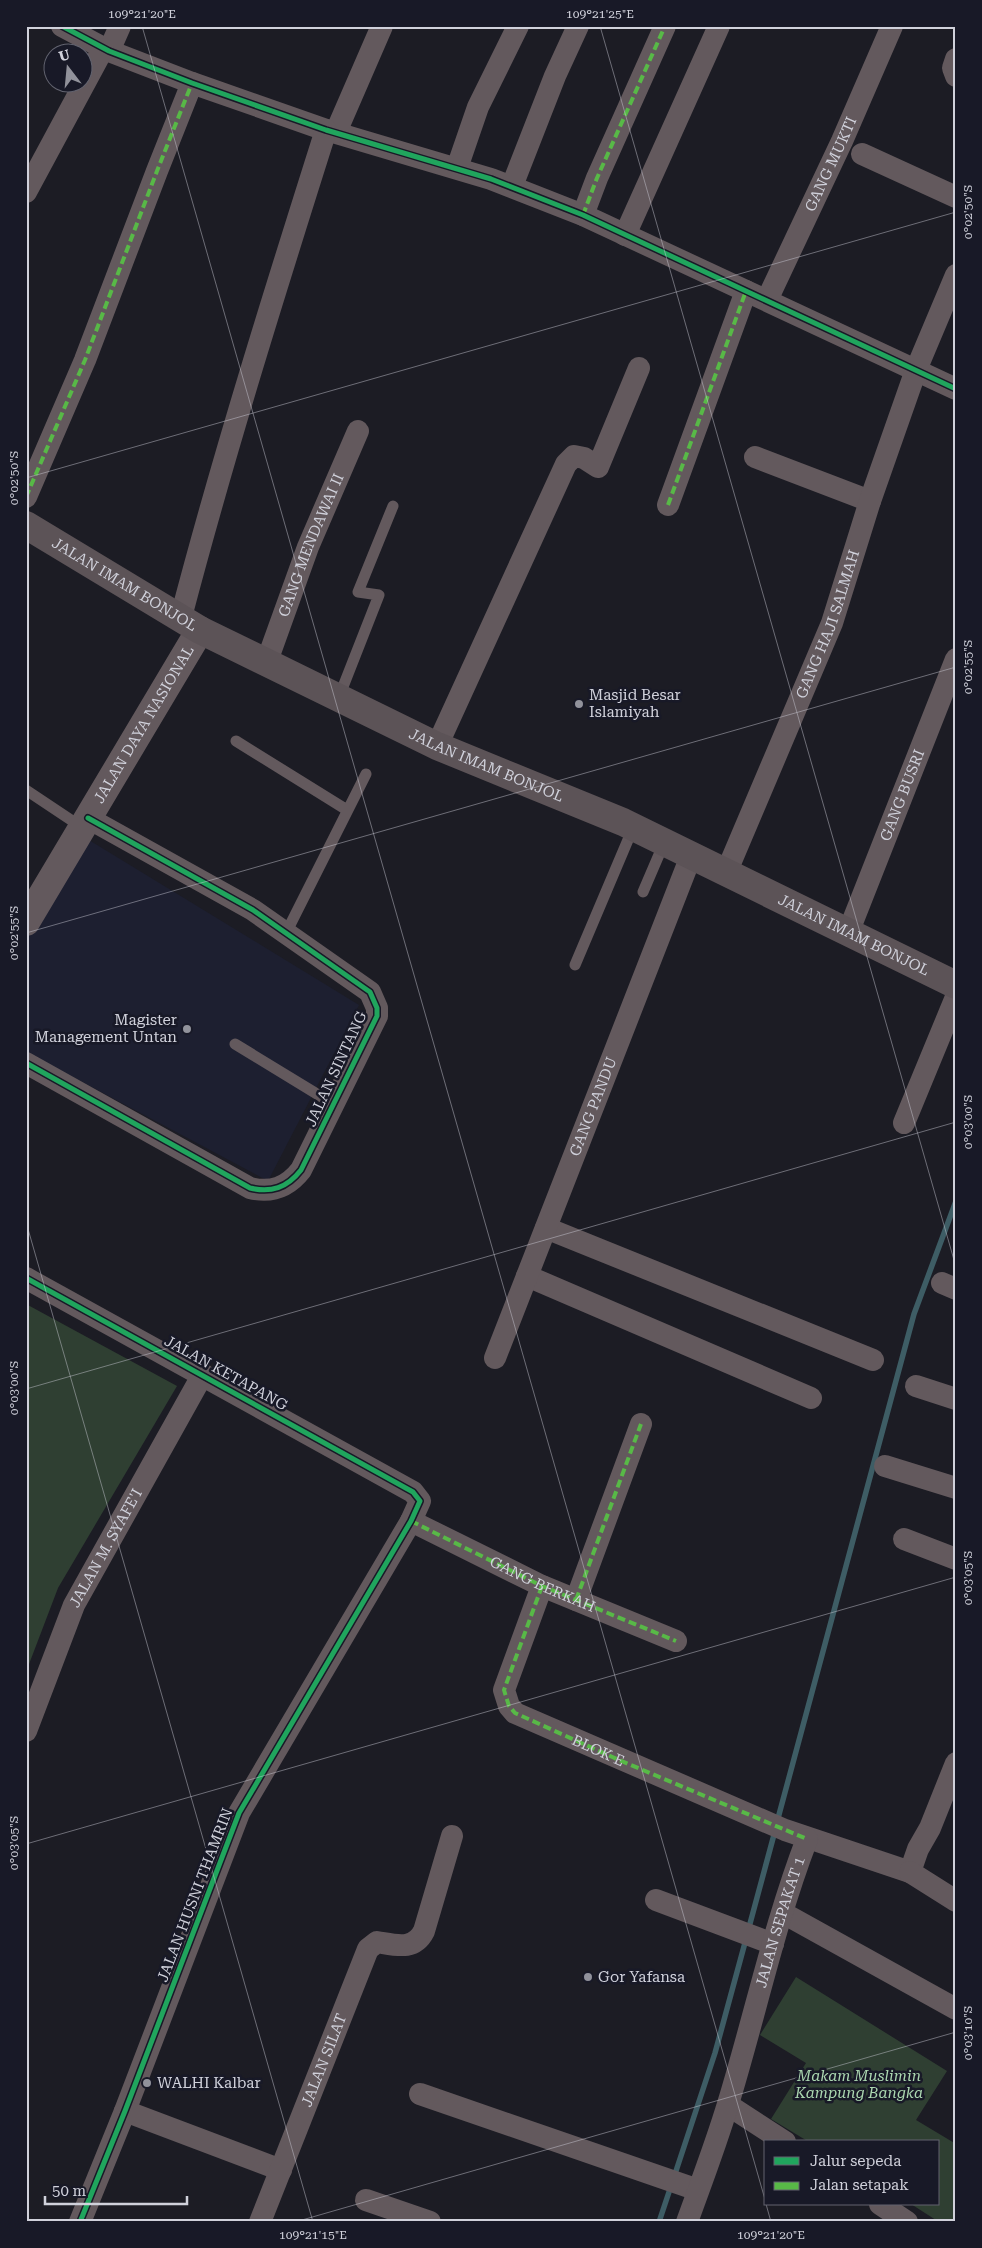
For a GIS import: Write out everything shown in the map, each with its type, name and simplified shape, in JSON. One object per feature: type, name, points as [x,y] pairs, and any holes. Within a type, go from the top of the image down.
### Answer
[{"type":"main road","name":"JALAN IMAM BONJOL","points":[[26,525],[191,624],[437,746],[633,828],[956,985]]},
{"type":"street","points":[[62,26],[106,50],[192,83],[331,131],[512,186],[582,215],[956,389]]},
{"type":"street","points":[[26,192],[120,26]]},
{"type":"street","points":[[191,624],[214,493],[245,388],[331,131],[382,26]]},
{"type":"street","points":[[457,168],[478,107],[518,26]]},
{"type":"street","points":[[512,186],[555,76],[578,26]]},
{"type":"street","points":[[582,215],[665,26]]},
{"type":"street","points":[[625,235],[719,26]]},
{"type":"street","name":"GANG MUKTI","points":[[767,300],[842,141],[892,26]]},
{"type":"street","points":[[956,59],[953,68],[956,76]]},
{"type":"street","points":[[26,497],[85,360],[156,171],[192,83]]},
{"type":"street","points":[[862,154],[956,197]]},
{"type":"street","name":"GANG HAJI SALMAH","points":[[726,873],[832,623],[870,501],[916,370],[956,275]]},
{"type":"street","points":[[668,505],[746,291]]},
{"type":"street","points":[[437,746],[566,464],[574,456],[579,456],[598,467],[639,368]]},
{"type":"street","name":"GANG MENDAWAI II","points":[[267,661],[308,547],[358,432]]},
{"type":"street","points":[[755,457],[870,501]]},
{"type":"street","name":"JALAN DAYA NASIONAL","points":[[26,922],[86,823],[191,624]]},
{"type":"street","name":"GANG BUSRI","points":[[848,933],[956,658]]},
{"type":"street","name":"JALAN SINTANG","points":[[26,1063],[250,1188],[264,1191],[277,1189],[293,1181],[301,1170],[335,1106],[378,1016],[377,1008],[370,992],[363,986],[253,910],[86,823]]},
{"type":"street","name":"GANG PANDU","points":[[494,1358],[691,856]]},
{"type":"street","points":[[904,1122],[956,997]]},
{"type":"street","points":[[546,1228],[873,1360]]},
{"type":"street","points":[[527,1276],[810,1398]]},
{"type":"street","name":"JALAN KETAPANG","points":[[26,1278],[203,1374],[413,1492]]},
{"type":"street","name":"JALAN M. SYAFE'I","points":[[26,1731],[74,1605],[203,1374]]},
{"type":"street","points":[[916,1386],[956,1399]]},
{"type":"street","points":[[576,1600],[640,1424]]},
{"type":"street","points":[[885,1466],[956,1488]]},
{"type":"street","name":"JALAN HUSNI THAMRIN","points":[[80,2222],[125,2111],[238,1813],[411,1522],[420,1501],[413,1492]]},
{"type":"street","name":"GANG BERKAH","points":[[411,1522],[542,1586],[676,1641]]},
{"type":"street","points":[[904,1539],[956,1559]]},
{"type":"street","name":"BLOK E","points":[[542,1586],[504,1690],[509,1706],[514,1713],[619,1760],[807,1839]]},
{"type":"street","points":[[910,1872],[918,1849],[930,1828],[956,1764]]},
{"type":"street","name":"JALAN SILAT","points":[[260,2222],[368,1949],[377,1942],[408,1946],[420,1939],[452,1836]]},
{"type":"street","name":"JALAN SEPAKAT 1","points":[[687,2222],[680,2184],[728,2105],[765,1941],[783,1913],[794,1874],[807,1839],[910,1872],[956,1901]]},
{"type":"street","points":[[656,1900],[765,1941]]},
{"type":"street","points":[[783,1913],[956,2009]]},
{"type":"street","points":[[420,2094],[680,2184]]},
{"type":"street","points":[[728,2105],[781,2140]]},
{"type":"street","points":[[125,2111],[281,2170]]},
{"type":"street","points":[[366,2200],[430,2222]]},
{"type":"street","points":[[883,2206],[907,2222]]},
{"type":"lane","points":[[339,697],[379,595],[358,592],[393,506]]},
{"type":"lane","points":[[236,742],[347,810]]},
{"type":"lane","points":[[286,933],[366,774]]},
{"type":"lane","points":[[26,790],[86,823]]},
{"type":"lane","points":[[575,964],[633,828]]},
{"type":"lane","points":[[643,892],[664,843]]},
{"type":"lane","points":[[235,1044],[335,1106]]},
{"type":"shaded area","name":"Magister Management Untan","points":[[84,837],[359,1005],[268,1181],[26,1052],[26,939]]},
{"type":"green space","points":[[26,1304],[177,1386],[58,1588],[26,1672]]},
{"type":"green space","name":"Makam Muslimin Kampung Bangka","points":[[796,1977],[947,2071],[916,2120],[956,2144],[956,2222],[939,2222],[914,2206],[940,2206],[940,2140],[806,2140],[771,2119],[806,2063],[760,2035]]},
{"type":"waterway","points":[[777,1822],[914,1314],[956,1201]]},
{"type":"waterway","points":[[748,1931],[775,1831]]},
{"type":"waterway","points":[[674,2177],[715,2053],[746,1939]]},
{"type":"waterway","points":[[659,2222],[671,2186]]},
{"type":"marked path","points":[[583,215],[597,178],[665,26]]},
{"type":"marked path","points":[[26,497],[85,360],[192,83]]},
{"type":"marked path","points":[[668,505],[746,291]]},
{"type":"marked path","points":[[576,1600],[641,1424]]},
{"type":"marked path","points":[[411,1521],[542,1586],[676,1641]]},
{"type":"marked path","points":[[542,1586],[504,1690],[509,1706],[515,1713],[619,1760],[807,1839]]},
{"type":"cycle path","points":[[62,26],[109,51],[192,83],[326,130],[491,179],[583,215],[956,389]]},
{"type":"cycle path","points":[[26,1063],[250,1188],[265,1190],[284,1185],[301,1170],[377,1016],[377,1008],[370,992],[253,910],[88,818]]},
{"type":"cycle path","points":[[26,1278],[413,1492],[420,1501],[411,1521],[239,1813],[125,2111],[80,2222]]},
{"type":"place","name":"Masjid Besar Islamiyah","points":[[579,704]]},
{"type":"place","name":"Magister Management Untan","points":[[187,1029]]},
{"type":"place","name":"Gor Yafansa","points":[[588,1977]]},
{"type":"place","name":"WALHI Kalbar","points":[[147,2083]]}]
